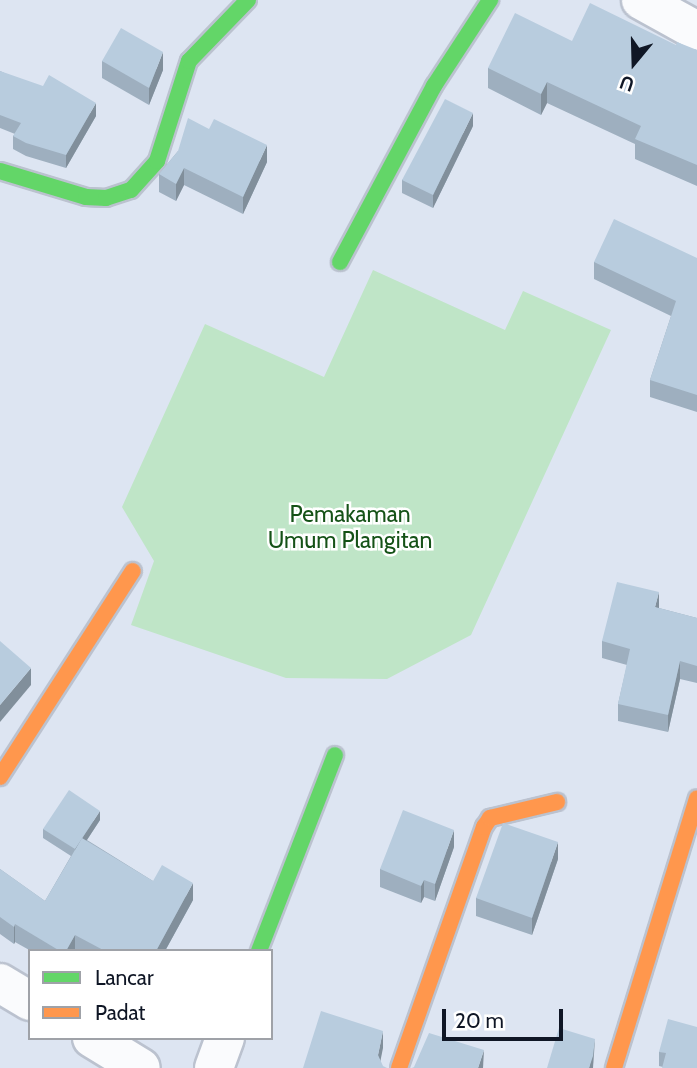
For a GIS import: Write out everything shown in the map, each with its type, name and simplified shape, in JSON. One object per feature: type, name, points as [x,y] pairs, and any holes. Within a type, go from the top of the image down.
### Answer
[{"type":"street","points":[[0,172],[86,197],[106,198],[131,190],[157,161],[189,61],[248,0]]},
{"type":"street","points":[[340,262],[434,86],[491,0]]},
{"type":"street","points":[[641,0],[697,31]]},
{"type":"street","points":[[0,777],[133,571]]},
{"type":"street","points":[[260,949],[335,755]]},
{"type":"street","points":[[614,1068],[697,799]]},
{"type":"street","points":[[399,1068],[484,827],[490,818],[556,802]]},
{"type":"street","points":[[0,983],[28,1000]]},
{"type":"street","points":[[95,1040],[141,1068]]},
{"type":"street","points":[[214,1068],[224,1040]]},
{"type":"green space","name":"Pemakaman Umum Plangitan","points":[[373,270],[505,330],[523,291],[611,330],[471,635],[387,679],[286,678],[131,625],[154,561],[122,507],[205,324],[324,377]]},
{"type":"building","points":[[590,3],[676,45],[677,42],[697,50],[697,165],[635,139],[641,126],[547,82],[541,94],[488,68],[515,13],[572,41]]},
{"type":"building","points":[[121,28],[163,52],[149,88],[102,61]]},
{"type":"building","points":[[0,71],[43,86],[49,75],[96,103],[66,155],[26,143],[13,136],[21,123],[0,115]]},
{"type":"building","points":[[445,99],[473,113],[433,195],[402,180]]},
{"type":"building","points":[[188,118],[209,129],[214,119],[267,145],[243,197],[184,168],[176,184],[159,174],[178,151]]},
{"type":"building","points":[[614,219],[697,258],[697,395],[650,380],[676,301],[594,262]]},
{"type":"building","points":[[617,582],[659,592],[655,607],[697,618],[697,666],[680,661],[668,715],[618,704],[630,649],[602,641]]},
{"type":"building","points":[[0,641],[31,668],[0,705]]},
{"type":"building","points":[[69,790],[100,811],[75,849],[43,829]]},
{"type":"building","points":[[403,810],[454,830],[435,884],[424,880],[421,886],[380,869]]},
{"type":"building","points":[[503,823],[558,842],[532,918],[476,898]]},
{"type":"building","points":[[82,838],[153,881],[162,865],[193,883],[157,949],[101,949],[75,935],[67,949],[57,949],[0,917],[0,869],[45,901]]},
{"type":"building","points":[[321,1011],[383,1031],[378,1055],[383,1066],[387,1068],[303,1068]]},
{"type":"building","points":[[668,1019],[697,1027],[697,1068],[662,1068],[666,1053],[659,1052]]},
{"type":"building","points":[[559,1028],[595,1039],[589,1068],[547,1068]]},
{"type":"building","points":[[429,1033],[484,1050],[478,1068],[412,1068]]},
{"type":"traffic: fast","points":[[0,171],[86,197],[106,198],[131,190],[157,161],[189,61],[248,0]]},
{"type":"traffic: fast","points":[[340,262],[434,86],[490,0]]},
{"type":"traffic: fast","points":[[260,949],[335,755]]},
{"type":"traffic: slow","points":[[0,777],[133,571]]},
{"type":"traffic: slow","points":[[614,1068],[697,799]]},
{"type":"traffic: slow","points":[[399,1068],[484,827],[490,818],[557,802]]}]
